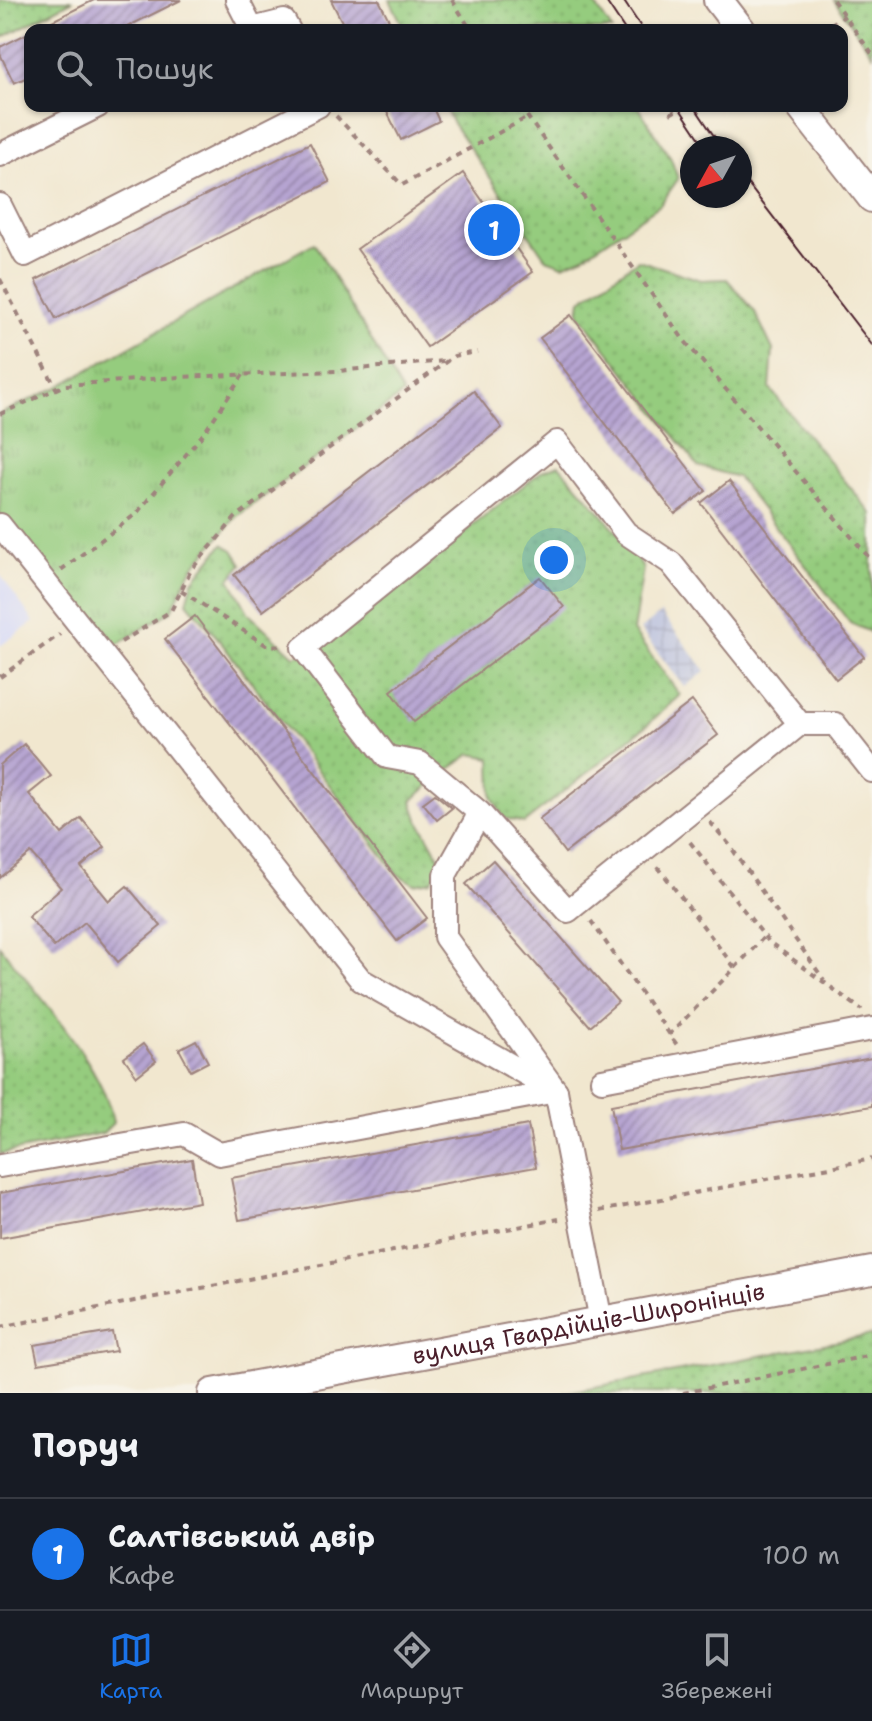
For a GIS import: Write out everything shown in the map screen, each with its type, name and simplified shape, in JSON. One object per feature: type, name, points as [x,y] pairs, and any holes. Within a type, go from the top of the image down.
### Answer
[{"type":"main road","points":[[718,0],[736,24]]},
{"type":"main road","points":[[805,112],[872,198]]},
{"type":"main road","name":"вулиця Гвардійців-Широнінців","points":[[213,1393],[872,1271]]},
{"type":"lane","points":[[237,0],[249,24]]},
{"type":"lane","points":[[0,155],[86,112]]},
{"type":"lane","points":[[0,205],[25,255],[306,112]]},
{"type":"lane","points":[[800,724],[671,563],[626,533],[557,442],[303,648],[387,757],[420,763],[480,813],[568,911],[800,724],[835,724],[872,771]]},
{"type":"lane","points":[[0,525],[361,980],[556,1091]]},
{"type":"lane","points":[[480,813],[445,875],[445,937],[556,1091],[601,1321]]},
{"type":"lane","points":[[602,1080],[872,1029]]},
{"type":"lane","points":[[0,1166],[184,1134],[219,1154],[556,1091]]},
{"type":"path","points":[[452,0],[467,24]]},
{"type":"path","points":[[833,0],[872,54]]},
{"type":"path","points":[[831,24],[845,16]]},
{"type":"path","points":[[332,112],[402,185],[528,117]]},
{"type":"path","points":[[524,112],[683,339],[872,561]]},
{"type":"path","points":[[670,114],[674,112]]},
{"type":"path","points":[[0,279],[56,388]]},
{"type":"path","points":[[102,654],[171,611],[191,570],[236,517],[454,356],[477,352]]},
{"type":"path","points":[[0,414],[65,385],[338,371],[447,361]]},
{"type":"path","points":[[45,582],[136,514],[204,433],[243,375]]},
{"type":"path","points":[[181,591],[266,645],[303,648]]},
{"type":"path","points":[[0,677],[77,622]]},
{"type":"path","points":[[698,807],[728,843],[828,985]]},
{"type":"path","points":[[676,824],[764,937],[872,1017]]},
{"type":"path","points":[[645,849],[735,968]]},
{"type":"path","points":[[578,903],[690,1064]]},
{"type":"path","points":[[669,1035],[764,937]]},
{"type":"path","points":[[0,1327],[872,1159]]},
{"type":"path","points":[[683,1393],[872,1355]]},
{"type":"shaded area","points":[[0,574],[34,622],[0,646]]},
{"type":"shaded area","points":[[661,613],[706,671],[685,687],[640,630]]},
{"type":"green space","points":[[0,0],[73,0],[24,24],[0,39]]},
{"type":"green space","points":[[390,0],[592,0],[608,24],[402,24]]},
{"type":"green space","points":[[834,0],[872,0],[872,54]]},
{"type":"green space","points":[[447,112],[642,112],[671,159],[678,179],[660,205],[584,256],[563,265],[546,259]]},
{"type":"green space","points":[[314,243],[403,394],[236,517],[191,570],[171,611],[102,654],[0,525],[0,414],[56,388]]},
{"type":"green space","points":[[638,260],[701,280],[727,279],[755,312],[773,350],[770,389],[872,514],[872,633],[850,623],[737,477],[698,466],[579,313],[581,300]]},
{"type":"green space","points":[[559,465],[634,551],[643,569],[633,631],[680,695],[524,823],[504,818],[492,797],[491,758],[471,754],[455,765],[412,801],[418,819],[443,864],[431,881],[415,884],[397,874],[187,602],[193,581],[223,544],[233,550],[242,564],[230,579],[249,614],[294,656],[315,650],[542,471]]},
{"type":"green space","points":[[0,946],[67,1030],[97,1078],[108,1101],[113,1123],[103,1133],[0,1154]]},
{"type":"green space","points":[[872,1335],[872,1393],[563,1393]]},
{"type":"building","points":[[94,0],[181,0],[133,24],[46,24]]},
{"type":"building","points":[[331,0],[379,0],[391,24],[343,24]]},
{"type":"building","points":[[24,35],[24,79],[14,83],[0,54],[0,47]]},
{"type":"building","points":[[387,112],[435,112],[439,121],[401,140]]},
{"type":"building","points":[[310,143],[330,182],[56,319],[36,280]]},
{"type":"building","points":[[463,173],[533,272],[427,347],[357,249]]},
{"type":"building","points":[[571,315],[706,491],[675,514],[540,338]]},
{"type":"building","points":[[474,391],[502,428],[263,611],[234,575]]},
{"type":"building","points":[[729,481],[864,657],[836,679],[701,503]]},
{"type":"building","points":[[540,577],[564,607],[414,722],[391,691]]},
{"type":"building","points":[[195,616],[427,918],[397,941],[165,639]]},
{"type":"building","points":[[692,701],[718,735],[565,853],[539,819]]},
{"type":"building","points":[[24,744],[51,776],[29,794],[62,834],[81,818],[105,847],[81,867],[109,901],[127,886],[161,926],[118,962],[85,922],[54,947],[28,916],[61,888],[31,853],[0,878],[0,765]]},
{"type":"building","points":[[435,794],[452,808],[437,820],[423,803]]},
{"type":"building","points":[[493,860],[618,1002],[590,1026],[466,884]]},
{"type":"building","points":[[196,1040],[208,1062],[191,1071],[179,1049]]},
{"type":"building","points":[[143,1044],[156,1061],[137,1076],[124,1058]]},
{"type":"building","points":[[872,1058],[872,1106],[619,1150],[611,1105]]},
{"type":"building","points":[[528,1125],[536,1167],[239,1220],[231,1178]]},
{"type":"building","points":[[192,1159],[199,1202],[0,1238],[0,1193]]},
{"type":"building","points":[[112,1332],[116,1351],[38,1364],[34,1345]]},
{"type":"tram line","points":[[605,0],[621,24]]},
{"type":"tram line","points":[[623,0],[639,24]]},
{"type":"tram line","points":[[682,112],[698,136]]},
{"type":"tram line","points":[[698,112],[714,136]]},
{"type":"tram line","points":[[752,190],[872,345]]},
{"type":"place","name":"Салтівський двір","points":[[494,230]]}]
